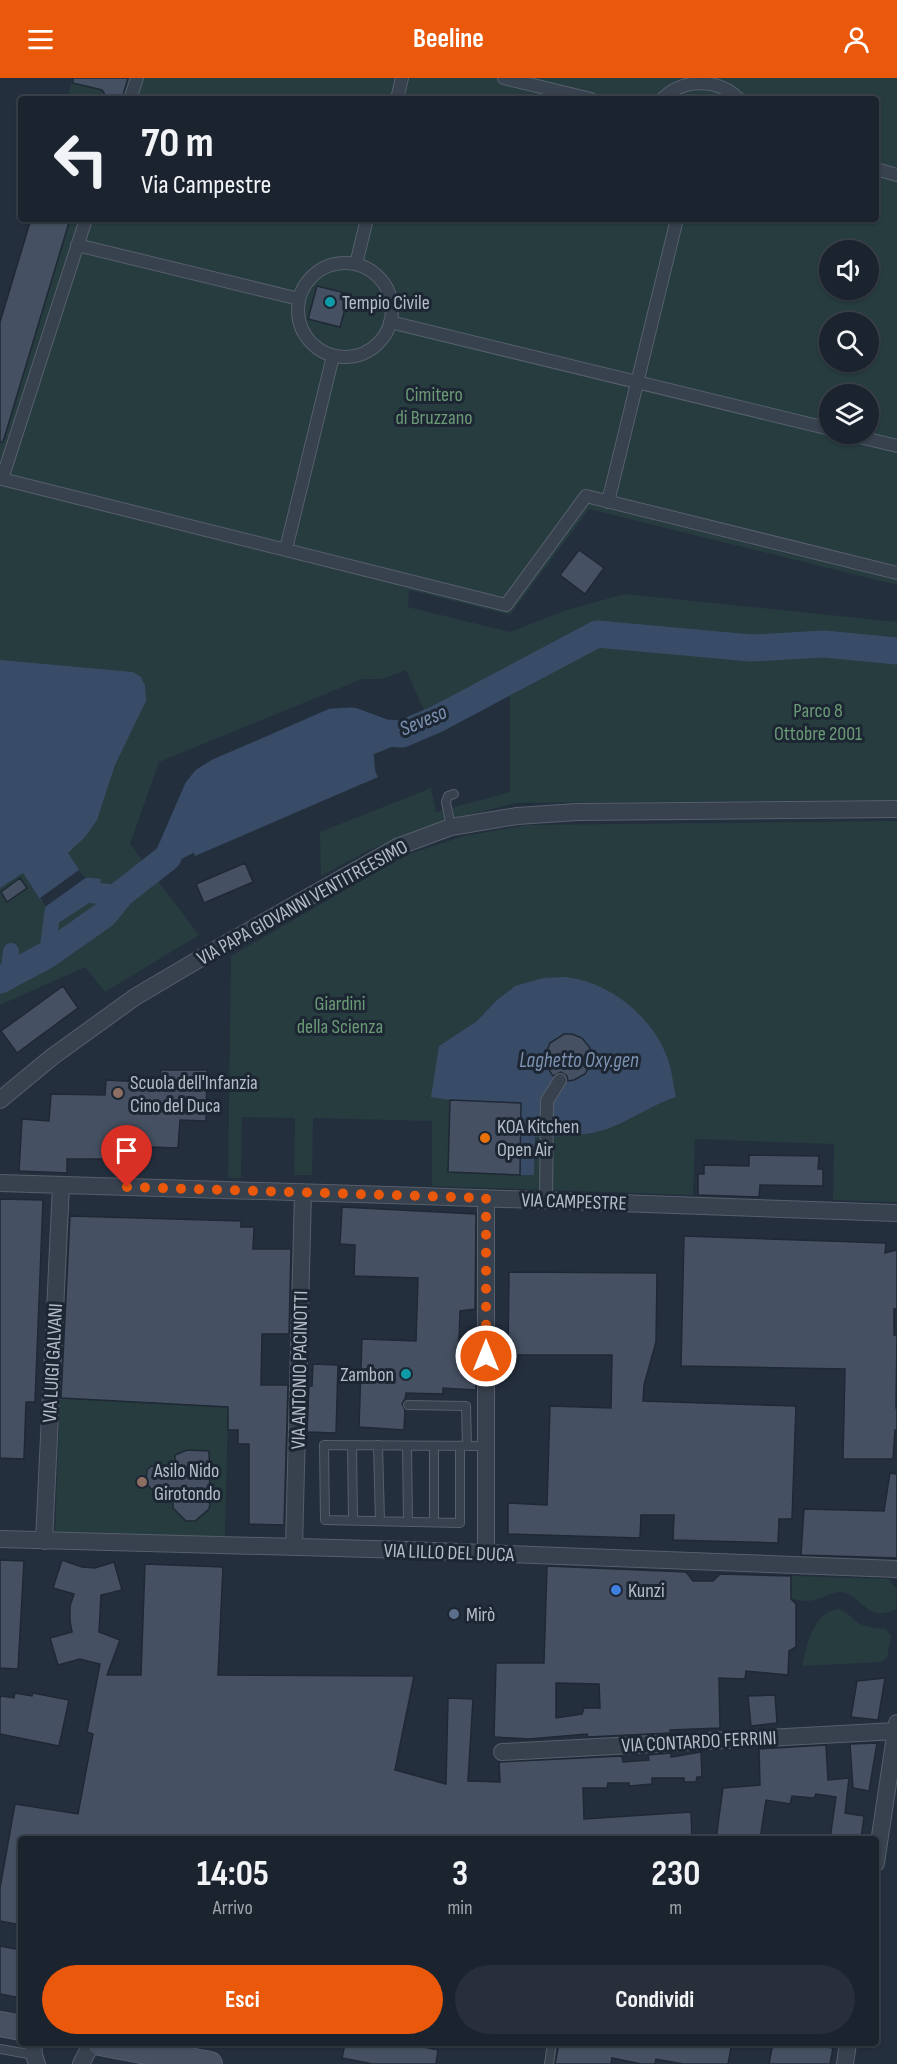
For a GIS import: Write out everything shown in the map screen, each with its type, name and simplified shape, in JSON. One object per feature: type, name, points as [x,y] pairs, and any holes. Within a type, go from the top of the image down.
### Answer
[{"type":"main road","points":[[0,2024],[18,2027]]},
{"type":"main road","points":[[116,2046],[210,2064]]},
{"type":"street","points":[[131,96],[137,78]]},
{"type":"street","points":[[398,96],[402,78]]},
{"type":"street","points":[[504,78],[579,96]]},
{"type":"street","points":[[665,96],[684,82],[703,79],[712,79],[728,88],[736,96]]},
{"type":"street","points":[[879,170],[897,174]]},
{"type":"street","points":[[85,222],[2,479],[506,605],[586,496],[897,573]]},
{"type":"street","points":[[356,264],[366,222]]},
{"type":"street","points":[[608,502],[677,222]]},
{"type":"street","points":[[76,245],[299,299]]},
{"type":"street","points":[[335,264],[356,264],[375,274],[388,291],[392,311],[390,322],[387,332],[373,348],[354,357],[333,356],[315,347],[302,330],[299,320],[299,299],[308,280],[325,267],[335,264]]},
{"type":"street","points":[[390,322],[819,426]]},
{"type":"street","points":[[286,549],[333,356]]},
{"type":"street","points":[[879,442],[897,446]]},
{"type":"street","name":"VIA PAPA GIOVANNI VENTITREESIMO","points":[[0,1100],[52,1057],[135,997],[397,847],[451,827],[517,816],[577,812],[897,809]]},
{"type":"street","points":[[546,1200],[547,1101],[560,1080]]},
{"type":"street","name":"VIA CAMPESTRE","points":[[0,1183],[897,1213]]},
{"type":"street","name":"VIA LUIGI GALVANI","points":[[44,1541],[61,1185]]},
{"type":"street","name":"VIA ANTONIO PACINOTTI","points":[[294,1547],[303,1192]]},
{"type":"street","points":[[486,1198],[486,1553]]},
{"type":"street","name":"VIA LILLO DEL DUCA","points":[[0,1539],[486,1553],[897,1569]]},
{"type":"street","points":[[879,1849],[892,1786],[897,1728]]},
{"type":"street","name":"VIA CONTARDO FERRINI","points":[[501,1752],[897,1728]]},
{"type":"street","points":[[81,2064],[90,2046]]},
{"type":"street","points":[[845,2064],[848,2046]]},
{"type":"lane","points":[[451,827],[446,802],[448,796],[454,794]]},
{"type":"lane","points":[[408,1405],[466,1406],[463,1446],[459,1522],[325,1520],[324,1445],[407,1446],[463,1446],[486,1446]]},
{"type":"lane","points":[[352,1445],[353,1521]]},
{"type":"lane","points":[[378,1445],[380,1521]]},
{"type":"lane","points":[[407,1446],[408,1522]]},
{"type":"lane","points":[[434,1446],[434,1522]]},
{"type":"lane","points":[[549,2064],[552,2046]]},
{"type":"lane","points":[[0,2049],[35,2054]]},
{"type":"green space","points":[[77,78],[897,78],[897,585],[589,509],[510,615],[409,590],[408,607],[510,632],[567,610],[625,594],[897,622],[897,800],[516,803],[445,821],[409,834],[367,851],[321,876],[320,832],[431,788],[436,812],[510,792],[510,695],[433,730],[406,670],[382,679],[362,679],[159,762],[130,844],[199,935],[105,992],[85,967],[0,1005],[0,322],[30,222],[879,222],[879,96],[68,96],[72,81],[76,82]]},
{"type":"green space","name":"Giardini della Scienza","points":[[897,821],[897,1202],[833,1200],[834,1144],[695,1139],[693,1195],[432,1186],[432,1121],[313,1118],[312,1175],[294,1175],[295,1118],[242,1117],[241,1178],[228,1178],[231,956],[406,855],[464,836],[527,825]],"holes":[[[515,986],[676,1097],[597,1132],[535,1137],[534,1175],[521,1103],[450,1100],[439,1046],[477,1021],[497,1000]]]},
{"type":"green space","name":"Asilo Nido Girotondo","points":[[60,1398],[228,1407],[225,1537],[55,1533]]},
{"type":"green space","points":[[791,1576],[888,1579],[897,1589],[896,1609],[887,1612],[873,1612],[842,1592],[811,1601],[791,1599]]},
{"type":"green space","points":[[839,1609],[863,1625],[886,1629],[891,1636],[887,1658],[881,1662],[802,1666],[809,1640],[817,1623],[830,1611]]},
{"type":"water","points":[[0,660],[133,672],[141,677],[145,686],[146,701],[115,765],[97,820],[85,837],[68,853],[84,877],[101,879],[99,904],[89,903],[57,924],[44,923],[45,907],[23,873],[0,888]]},
{"type":"water","points":[[346,731],[362,735],[371,746],[378,777],[195,856],[188,838],[201,804],[218,784],[338,732]]},
{"type":"water","name":"Laghetto Oxy.gen","points":[[568,977],[586,982],[616,995],[629,1005],[652,1029],[661,1043],[670,1066],[676,1097],[597,1132],[535,1137],[534,1175],[520,1175],[521,1103],[431,1097],[439,1046],[477,1021],[497,1000],[515,986],[543,978]]},
{"type":"pier","points":[[79,870],[84,877],[87,877],[45,907],[40,898]]},
{"type":"building","points":[[73,78],[128,78],[121,96],[106,96],[102,90],[73,83]]},
{"type":"building","points":[[30,222],[69,222],[3,442],[0,442],[0,322]]},
{"type":"building","name":"Tempio Civile","points":[[317,286],[349,294],[340,327],[308,319]]},
{"type":"building","points":[[579,550],[604,568],[585,594],[560,575]]},
{"type":"building","points":[[245,863],[253,882],[204,903],[196,884]]},
{"type":"building","points":[[20,878],[27,888],[7,902],[1,892]]},
{"type":"building","points":[[63,986],[78,1008],[17,1053],[1,1031]]},
{"type":"building","points":[[564,1034],[582,1038],[592,1054],[592,1062],[585,1074],[568,1081],[567,1076],[561,1072],[553,1076],[547,1067],[545,1055],[550,1043]]},
{"type":"building","points":[[161,1070],[207,1070],[206,1121],[180,1120],[178,1148],[123,1146],[123,1159],[67,1159],[67,1173],[19,1171],[22,1119],[49,1121],[51,1094],[105,1095],[106,1080],[160,1083]]},
{"type":"building","name":"KOA Kitchen Open Air","points":[[450,1100],[521,1103],[520,1175],[448,1172]]},
{"type":"building","points":[[749,1155],[819,1156],[818,1169],[823,1169],[823,1186],[760,1185],[759,1197],[698,1195],[698,1174],[704,1174],[704,1165],[749,1166]]},
{"type":"building","points":[[0,1199],[43,1200],[35,1402],[26,1402],[24,1459],[0,1458]]},
{"type":"building","points":[[342,1207],[476,1214],[475,1309],[460,1311],[459,1343],[474,1343],[476,1390],[443,1388],[443,1394],[406,1393],[402,1404],[405,1410],[404,1430],[359,1427],[362,1339],[416,1341],[418,1278],[354,1276],[355,1245],[340,1244]]},
{"type":"building","points":[[70,1216],[241,1221],[241,1227],[254,1227],[253,1249],[291,1249],[289,1334],[262,1334],[261,1385],[288,1385],[284,1525],[249,1524],[249,1444],[238,1444],[238,1430],[228,1430],[228,1407],[61,1398]]},
{"type":"building","points":[[684,1236],[886,1243],[885,1253],[897,1250],[897,1309],[894,1309],[894,1335],[897,1335],[897,1431],[895,1430],[893,1459],[843,1459],[845,1369],[681,1366]]},
{"type":"building","points":[[509,1272],[657,1273],[656,1342],[644,1385],[643,1401],[796,1406],[792,1519],[779,1519],[778,1543],[673,1540],[674,1515],[641,1515],[640,1538],[508,1534],[508,1503],[547,1505],[550,1406],[611,1408],[612,1355],[508,1355]]},
{"type":"building","points":[[313,1364],[338,1365],[336,1433],[307,1432],[309,1386],[312,1386]]},
{"type":"building","points":[[187,1450],[209,1451],[210,1493],[206,1499],[210,1504],[209,1509],[195,1521],[186,1521],[173,1508],[173,1489],[151,1489],[146,1483],[147,1470],[151,1466],[175,1467],[175,1455]]},
{"type":"building","points":[[890,1473],[897,1474],[897,1558],[801,1555],[804,1509],[884,1511]]},
{"type":"building","points":[[0,1560],[24,1561],[18,1669],[0,1668]]},
{"type":"building","points":[[62,1560],[82,1567],[95,1568],[114,1562],[122,1590],[101,1595],[99,1632],[120,1640],[107,1675],[141,1675],[145,1564],[223,1567],[218,1675],[414,1676],[395,1770],[446,1784],[448,1698],[473,1699],[468,1781],[500,1782],[499,1762],[622,1756],[623,1762],[649,1760],[648,1755],[671,1753],[671,1757],[701,1752],[702,1777],[697,1777],[696,1782],[684,1782],[684,1778],[652,1778],[652,1784],[629,1786],[629,1783],[608,1783],[607,1788],[583,1788],[584,1819],[691,1812],[692,1836],[18,1836],[18,1924],[0,1921],[0,1888],[15,1804],[78,1814],[93,1734],[87,1732],[100,1664],[80,1659],[58,1665],[50,1638],[72,1632],[70,1606],[74,1594],[53,1588]]},
{"type":"building","points":[[547,1566],[686,1572],[693,1581],[713,1581],[720,1574],[791,1576],[791,1599],[796,1604],[796,1647],[789,1651],[788,1675],[746,1671],[745,1679],[719,1678],[720,1728],[588,1737],[587,1734],[529,1739],[494,1737],[496,1663],[544,1663]],"holes":[[[556,1683],[599,1684],[600,1708],[584,1708],[582,1714],[556,1718]]]},
{"type":"building","points":[[885,1678],[878,1720],[851,1717],[857,1681]]},
{"type":"building","points":[[15,1693],[32,1696],[33,1693],[69,1700],[59,1746],[0,1734],[0,1698],[1,1696],[14,1698]]},
{"type":"building","points":[[775,1695],[777,1723],[751,1726],[748,1696]]},
{"type":"building","points":[[877,1743],[869,1791],[853,1788],[850,1744]]},
{"type":"building","points":[[826,1745],[828,1780],[849,1778],[845,1813],[864,1816],[861,1836],[830,1836],[836,1797],[816,1794],[814,1798],[792,1796],[790,1804],[766,1800],[760,1836],[716,1836],[723,1788],[760,1785],[759,1749]]},
{"type":"building","points":[[0,1946],[18,1949],[18,1997],[0,1994]]},
{"type":"building","points":[[344,2046],[419,2046],[438,2050],[436,2064],[373,2064],[342,2058]]},
{"type":"building","points":[[558,2046],[731,2046],[728,2064],[683,2064],[656,2059],[655,2064],[641,2064],[612,2058],[611,2064],[555,2064]]},
{"type":"building","points":[[772,2046],[833,2048],[830,2064],[769,2064]]},
{"type":"waterway","name":"Seveso","points":[[0,980],[47,955],[104,915],[122,893],[168,857],[197,790],[205,780],[218,772],[333,722],[352,721],[385,733],[402,734],[437,719],[597,634],[751,648],[824,644],[897,651]]},
{"type":"waterway","points":[[351,757],[402,734]]},
{"type":"waterway","points":[[168,857],[211,835]]},
{"type":"waterway","points":[[47,955],[52,915],[87,890],[122,893]]},
{"type":"waterway","points":[[8,976],[11,951]]},
{"type":"place","name":"Tempio Civile","points":[[330,302]]},
{"type":"place","name":"Scuola dell'Infanzia Cino del Duca","points":[[118,1093]]},
{"type":"place","name":"KOA Kitchen Open Air","points":[[485,1138]]},
{"type":"place","name":"Zambon","points":[[406,1374]]},
{"type":"place","name":"Asilo Nido Girotondo","points":[[142,1482]]},
{"type":"place","name":"Kunzi","points":[[616,1590]]},
{"type":"place","name":"Mirò","points":[[454,1614]]},
{"type":"route","points":[[127,1187],[486,1198],[486,1356]]},
{"type":"park label","name":"Cimitero di Bruzzano","points":[[434,406]]},
{"type":"park label","name":"Parco 8 Ottobre 2001","points":[[818,722]]}]
